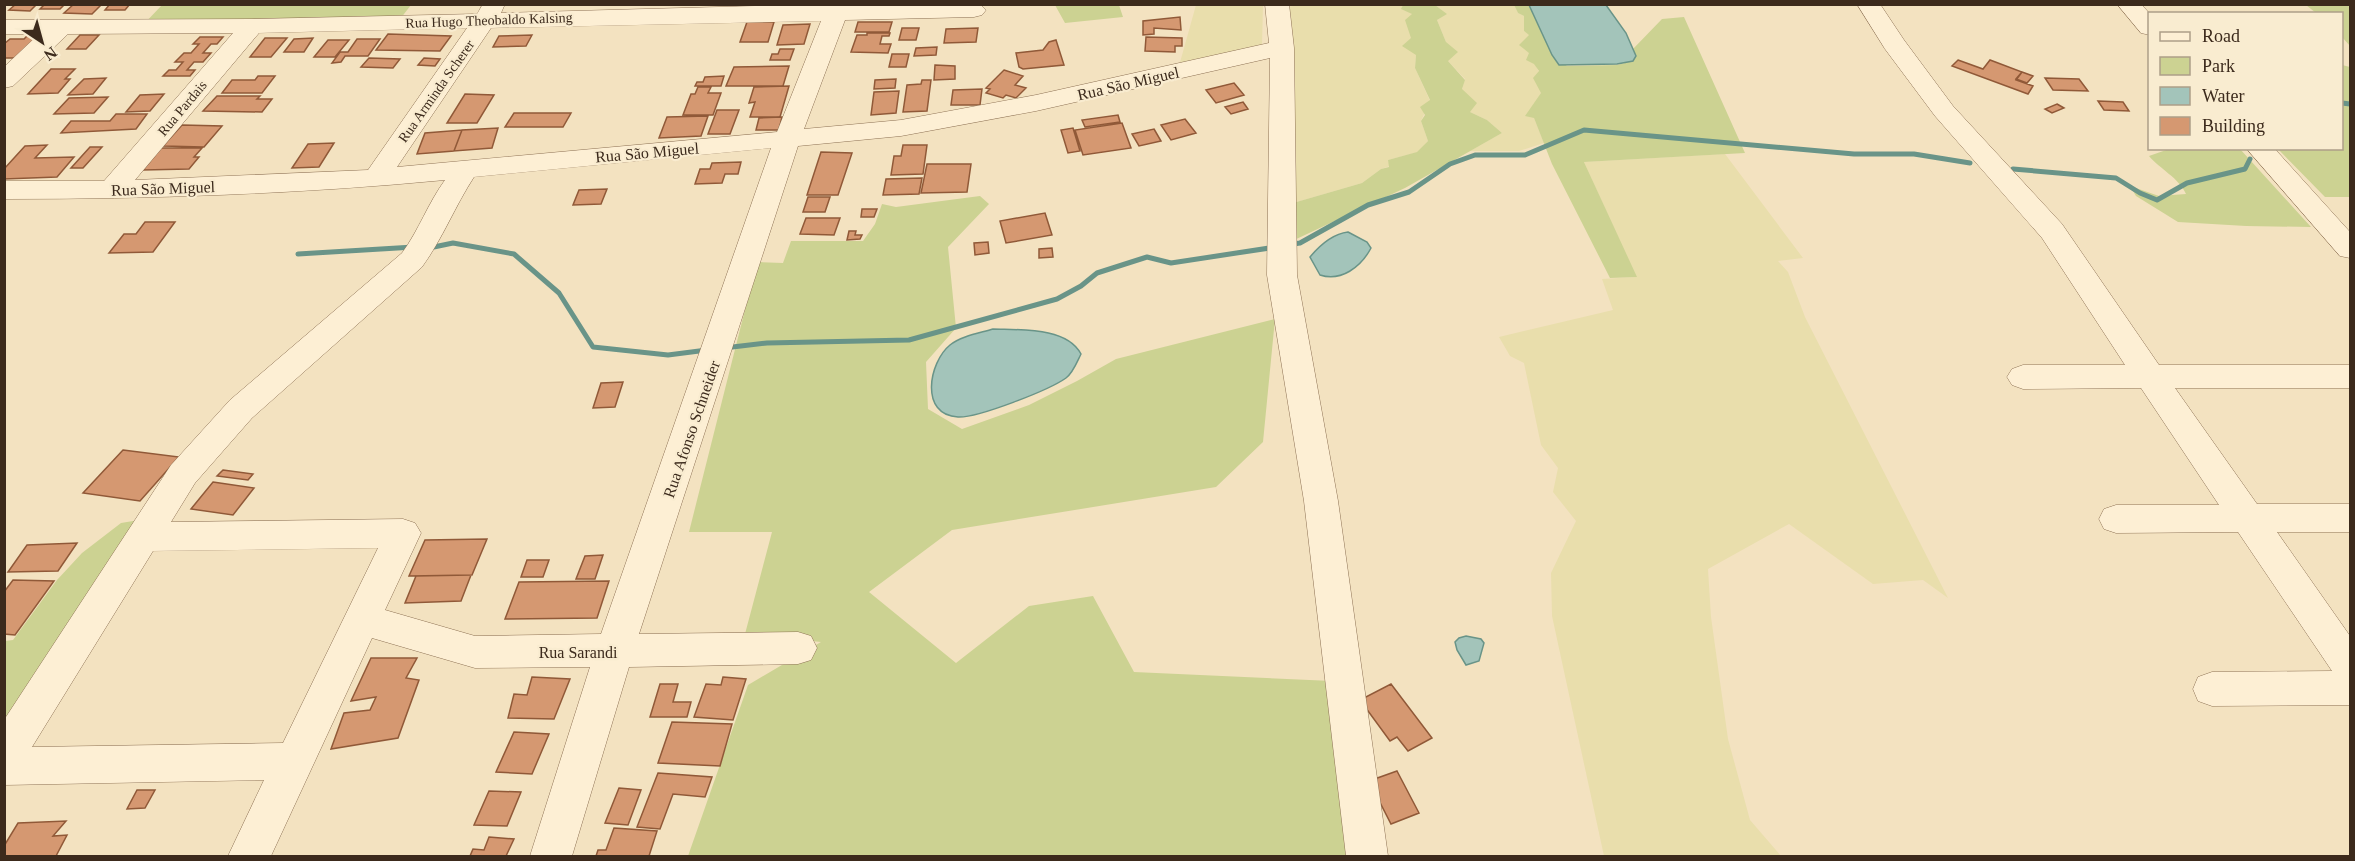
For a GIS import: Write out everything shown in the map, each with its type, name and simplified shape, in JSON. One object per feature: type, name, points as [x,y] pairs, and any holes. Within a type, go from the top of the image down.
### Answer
[{"type":"street","points":[[1277,4],[1282,48],[1282,275],[1321,501],[1367,856]]},
{"type":"street","points":[[1868,4],[1894,44],[1944,111],[2052,231],[2350,666]]},
{"type":"street","points":[[2128,4],[2148,25]]},
{"type":"street","name":"Rua Afonso Schneider","points":[[551,856],[614,652],[787,140],[838,9]]},
{"type":"street","name":"Rua Hugo Theobaldo Kalsing","points":[[4,27],[252,26],[490,12],[974,10]]},
{"type":"street","name":"Rua Arminda Scherer","points":[[376,178],[490,12]]},
{"type":"street","points":[[4,81],[62,26]]},
{"type":"street","name":"Rua Pardais","points":[[112,190],[252,26]]},
{"type":"street","name":"Rua São Miguel","points":[[4,190],[112,190],[376,178],[901,128],[1014,108],[1282,48]]},
{"type":"street","points":[[2261,150],[2350,249]]},
{"type":"street","points":[[4,756],[183,474],[241,409],[412,260],[428,238],[447,197],[466,169]]},
{"type":"street","points":[[2023,377],[2350,376]]},
{"type":"street","points":[[2116,519],[2350,518]]},
{"type":"street","points":[[144,537],[403,533],[249,856]]},
{"type":"street","name":"Rua Sarandi","points":[[362,619],[475,652],[798,648]]},
{"type":"street","points":[[2212,689],[2350,688]]},
{"type":"street","points":[[4,766],[294,761]]},
{"type":"shaded area","points":[[1306,4],[1403,4],[1402,9],[1413,14],[1411,38],[1416,55],[1415,68],[1430,101],[1421,121],[1428,141],[1418,152],[1388,160],[1390,166],[1381,169],[1362,183],[1293,203],[1281,8]]},
{"type":"shaded area","points":[[1196,5],[1263,5],[1262,46],[1179,66]]},
{"type":"shaded area","points":[[1435,5],[1514,5],[1518,13],[1524,16],[1524,31],[1530,35],[1529,53],[1539,72],[1541,93],[1534,118],[1544,143],[1519,151],[1470,151],[1502,133],[1487,120],[1470,112],[1462,89],[1465,79],[1448,61],[1446,42],[1437,20],[1446,14]]},
{"type":"shaded area","points":[[1725,154],[1803,258],[1778,261],[1788,272],[1805,317],[1948,598],[1923,580],[1873,584],[1789,524],[1708,569],[1711,617],[1728,739],[1750,820],[1781,856],[1604,856],[1552,616],[1551,573],[1576,521],[1553,492],[1558,468],[1541,445],[1524,363],[1510,356],[1499,337],[1613,310],[1602,279],[1636,277],[1584,162]]},
{"type":"green space","points":[[162,5],[411,5],[397,23],[142,26]]},
{"type":"green space","points":[[1055,5],[1119,5],[1123,17],[1065,23]]},
{"type":"green space","points":[[1403,5],[1435,5],[1447,14],[1437,20],[1446,42],[1458,52],[1448,61],[1465,80],[1462,89],[1477,103],[1470,112],[1487,120],[1502,133],[1405,188],[1290,242],[1293,203],[1362,183],[1381,169],[1389,167],[1388,160],[1417,152],[1428,141],[1421,121],[1425,115],[1420,107],[1430,100],[1415,68],[1416,55],[1402,46],[1411,38],[1405,20],[1412,14],[1401,9]]},
{"type":"green space","points":[[1514,5],[1529,5],[1552,55],[1567,66],[1617,65],[1633,61],[1636,56],[1633,49],[1662,19],[1684,17],[1745,153],[1584,162],[1637,277],[1610,278],[1552,164],[1534,118],[1525,116],[1541,93],[1533,78],[1539,71],[1534,64],[1526,60],[1529,53],[1519,45],[1529,35],[1524,31],[1524,16],[1518,13]]},
{"type":"green space","points":[[2306,5],[2350,5],[2350,46],[2343,38],[2343,12],[2315,12]]},
{"type":"green space","points":[[2343,65],[2350,67],[2350,197],[2325,197],[2279,150],[2343,150]]},
{"type":"green space","points":[[2166,150],[2241,150],[2311,227],[2178,222],[2136,196],[2130,186],[2159,196],[2186,194],[2179,183],[2149,156]]},
{"type":"green space","points":[[980,196],[989,204],[948,247],[956,328],[926,362],[928,409],[962,429],[1029,405],[1116,359],[1275,319],[1263,442],[1216,487],[952,530],[869,592],[956,663],[1029,606],[1093,596],[1134,672],[1332,681],[1354,856],[688,856],[748,685],[821,642],[745,634],[772,532],[689,532],[757,262],[783,263],[791,241],[863,241],[875,224],[882,204],[896,207]]},
{"type":"green space","points":[[151,518],[5,746],[5,641],[13,640],[57,580],[82,553],[121,523]]},
{"type":"water","points":[[1529,5],[1606,5],[1626,33],[1636,56],[1633,61],[1617,64],[1559,65]]},
{"type":"water","points":[[1348,232],[1367,242],[1371,248],[1367,255],[1356,267],[1343,275],[1328,277],[1320,275],[1310,257],[1327,241]]},
{"type":"water","points":[[993,329],[1029,330],[1054,334],[1074,345],[1081,354],[1068,376],[1045,389],[981,413],[958,417],[946,414],[937,407],[931,387],[937,363],[954,342]]},
{"type":"water","points":[[1466,636],[1481,639],[1484,643],[1479,661],[1466,665],[1455,642]]},
{"type":"building","points":[[16,4],[37,4],[30,11],[9,10]]},
{"type":"building","points":[[45,4],[65,4],[60,9],[40,9]]},
{"type":"building","points":[[74,4],[102,4],[92,14],[64,13]]},
{"type":"building","points":[[110,4],[130,4],[125,10],[105,10]]},
{"type":"building","points":[[1180,17],[1181,30],[1154,28],[1154,34],[1143,35],[1143,21]]},
{"type":"building","points":[[747,22],[774,22],[768,42],[740,42]]},
{"type":"building","points":[[858,22],[892,22],[889,32],[855,32]]},
{"type":"building","points":[[810,24],[804,44],[777,45],[783,25]]},
{"type":"building","points":[[902,28],[919,28],[916,40],[899,40]]},
{"type":"building","points":[[978,28],[976,42],[944,43],[946,29]]},
{"type":"building","points":[[867,33],[890,33],[889,36],[882,36],[880,44],[891,44],[888,53],[851,52],[857,35],[867,35]]},
{"type":"building","points":[[388,34],[451,36],[440,51],[376,50]]},
{"type":"building","points":[[28,35],[41,35],[16,58],[4,58],[4,44],[10,39],[24,39]]},
{"type":"building","points":[[80,35],[99,35],[86,49],[67,49]]},
{"type":"building","points":[[532,35],[526,46],[493,47],[499,36]]},
{"type":"building","points":[[200,37],[223,37],[217,44],[211,44],[203,53],[211,53],[203,62],[194,62],[187,70],[195,70],[190,76],[163,76],[169,70],[176,70],[183,62],[175,62],[184,53],[191,53],[199,44],[193,44]]},
{"type":"building","points":[[1146,37],[1182,38],[1182,46],[1175,46],[1175,52],[1145,51]]},
{"type":"building","points":[[265,38],[287,38],[271,57],[250,57]]},
{"type":"building","points":[[313,38],[304,52],[284,52],[294,39]]},
{"type":"building","points":[[357,39],[380,39],[368,56],[345,56],[341,62],[332,63],[340,52],[348,52]]},
{"type":"building","points":[[328,40],[349,40],[335,57],[314,57]]},
{"type":"building","points":[[1056,40],[1064,65],[1023,69],[1019,67],[1016,53],[1043,50],[1049,42]]},
{"type":"building","points":[[937,47],[936,55],[914,56],[916,48]]},
{"type":"building","points":[[780,49],[794,49],[790,60],[770,60],[772,54],[778,54]]},
{"type":"building","points":[[892,54],[909,54],[906,67],[889,67]]},
{"type":"building","points":[[369,58],[400,59],[393,68],[361,67]]},
{"type":"building","points":[[424,58],[440,59],[435,66],[418,65]]},
{"type":"building","points":[[1958,60],[1983,69],[1990,60],[2022,72],[2016,80],[2033,86],[2028,94],[1952,66]]},
{"type":"building","points":[[935,65],[955,66],[955,79],[934,80]]},
{"type":"building","points":[[789,66],[783,86],[726,86],[734,67]]},
{"type":"building","points":[[51,69],[75,69],[65,79],[70,79],[58,93],[28,94]]},
{"type":"building","points":[[1004,70],[1023,76],[1015,85],[1026,88],[1016,98],[1006,95],[1003,98],[986,93],[990,89],[986,88]]},
{"type":"building","points":[[2022,72],[2033,76],[2027,83],[2016,79]]},
{"type":"building","points":[[258,76],[275,76],[262,93],[222,93],[232,80],[255,80]]},
{"type":"building","points":[[724,76],[721,86],[695,86],[697,82],[703,82],[705,77]]},
{"type":"building","points":[[106,78],[93,94],[68,95],[84,79]]},
{"type":"building","points":[[2045,78],[2079,79],[2088,91],[2053,90]]},
{"type":"building","points":[[896,79],[895,88],[874,89],[875,80]]},
{"type":"building","points":[[922,80],[931,80],[927,111],[903,112],[907,85],[921,84]]},
{"type":"building","points":[[1234,83],[1244,95],[1216,103],[1206,90]]},
{"type":"building","points":[[789,86],[780,117],[750,117],[755,102],[749,103],[754,87]]},
{"type":"building","points":[[698,87],[711,87],[708,93],[721,93],[713,115],[683,115],[691,94],[695,94]]},
{"type":"building","points":[[982,89],[980,105],[951,105],[953,90]]},
{"type":"building","points":[[899,91],[896,113],[871,115],[874,92]]},
{"type":"building","points":[[164,94],[150,111],[126,112],[140,95]]},
{"type":"building","points":[[465,94],[494,95],[477,123],[447,123]]},
{"type":"building","points":[[217,96],[260,96],[257,99],[272,99],[262,112],[203,111]]},
{"type":"building","points":[[108,97],[94,113],[54,114],[69,98]]},
{"type":"building","points":[[2098,101],[2123,102],[2129,111],[2104,110]]},
{"type":"building","points":[[1243,102],[1248,109],[1231,114],[1225,107]]},
{"type":"building","points":[[2057,104],[2064,108],[2052,113],[2045,109]]},
{"type":"building","points":[[717,110],[739,110],[730,134],[708,134]]},
{"type":"building","points":[[514,113],[571,113],[563,127],[505,127]]},
{"type":"building","points":[[116,114],[147,114],[136,129],[61,133],[71,121],[110,121]]},
{"type":"building","points":[[1118,115],[1120,122],[1085,127],[1082,120]]},
{"type":"building","points":[[708,116],[701,136],[659,138],[667,117]]},
{"type":"building","points":[[782,117],[779,130],[756,130],[759,118]]},
{"type":"building","points":[[1185,119],[1196,133],[1171,140],[1161,125]]},
{"type":"building","points":[[1122,123],[1131,148],[1083,155],[1075,130]]},
{"type":"building","points":[[182,125],[222,126],[204,147],[163,146]]},
{"type":"building","points":[[498,128],[492,148],[454,151],[462,130]]},
{"type":"building","points":[[1073,128],[1080,151],[1068,153],[1061,130]]},
{"type":"building","points":[[1154,129],[1161,141],[1139,146],[1132,134]]},
{"type":"building","points":[[462,130],[454,151],[417,154],[425,133]]},
{"type":"building","points":[[334,143],[319,167],[292,168],[308,144]]},
{"type":"building","points":[[47,145],[35,158],[74,157],[57,177],[4,179],[4,169],[25,146]]},
{"type":"building","points":[[903,145],[927,145],[923,174],[891,175],[894,156],[901,156]]},
{"type":"building","points":[[90,147],[102,147],[83,168],[71,168]]},
{"type":"building","points":[[161,148],[202,148],[194,157],[199,157],[189,169],[143,170]]},
{"type":"building","points":[[821,152],[852,153],[838,195],[807,195]]},
{"type":"building","points":[[741,162],[738,174],[725,174],[722,183],[695,184],[700,169],[710,169],[712,163]]},
{"type":"building","points":[[927,164],[971,164],[967,192],[921,193]]},
{"type":"building","points":[[922,178],[919,194],[883,195],[886,179]]},
{"type":"building","points":[[607,189],[601,204],[573,205],[579,190]]},
{"type":"building","points":[[808,197],[830,197],[825,212],[803,212]]},
{"type":"building","points":[[862,209],[877,209],[874,217],[861,217]]},
{"type":"building","points":[[1045,213],[1052,235],[1006,243],[1000,221]]},
{"type":"building","points":[[806,218],[840,218],[834,235],[800,234]]},
{"type":"building","points":[[145,222],[175,222],[153,252],[109,253],[124,234],[136,234]]},
{"type":"building","points":[[849,231],[856,231],[855,235],[862,235],[860,239],[847,240]]},
{"type":"building","points":[[988,242],[989,253],[975,255],[974,243]]},
{"type":"building","points":[[1052,248],[1053,257],[1039,258],[1039,249]]},
{"type":"building","points":[[623,382],[615,407],[593,408],[601,383]]},
{"type":"building","points":[[123,450],[179,457],[140,501],[83,493]]},
{"type":"building","points":[[223,470],[253,474],[248,480],[217,476]]},
{"type":"building","points":[[213,482],[254,488],[233,515],[191,509]]},
{"type":"building","points":[[487,539],[472,575],[409,576],[425,540]]},
{"type":"building","points":[[77,543],[58,571],[8,572],[27,545]]},
{"type":"building","points":[[603,555],[595,579],[576,579],[585,556]]},
{"type":"building","points":[[527,560],[549,560],[543,577],[521,577]]},
{"type":"building","points":[[471,575],[461,601],[405,603],[416,576]]},
{"type":"building","points":[[13,580],[54,581],[15,635],[4,634],[4,592]]},
{"type":"building","points":[[609,581],[597,618],[505,619],[519,582]]},
{"type":"building","points":[[371,658],[417,658],[406,678],[419,680],[398,738],[331,749],[344,713],[370,710],[376,697],[351,701]]},
{"type":"building","points":[[532,677],[570,679],[554,719],[508,718],[514,694],[527,695]]},
{"type":"building","points":[[723,677],[746,679],[733,720],[694,717],[706,684],[721,685]]},
{"type":"building","points":[[660,684],[678,684],[673,702],[691,702],[687,717],[650,717]]},
{"type":"building","points":[[1391,684],[1432,738],[1408,751],[1397,737],[1390,741],[1360,700]]},
{"type":"building","points":[[672,722],[732,724],[720,766],[658,763]]},
{"type":"building","points":[[514,732],[549,734],[532,774],[496,772]]},
{"type":"building","points":[[1397,771],[1419,813],[1391,824],[1369,781]]},
{"type":"building","points":[[658,773],[712,777],[705,797],[673,794],[660,829],[637,827]]},
{"type":"building","points":[[619,788],[641,790],[628,825],[605,823]]},
{"type":"building","points":[[137,790],[155,790],[145,808],[127,809]]},
{"type":"building","points":[[489,791],[521,792],[507,826],[474,825]]},
{"type":"building","points":[[66,821],[53,836],[67,835],[56,856],[4,856],[4,846],[18,823]]},
{"type":"building","points":[[614,828],[657,831],[649,856],[596,856],[598,850],[606,850]]},
{"type":"building","points":[[489,837],[514,839],[506,856],[470,856],[473,849],[484,850]]},
{"type":"waterway","points":[[2343,103],[2350,104]]},
{"type":"waterway","points":[[1287,245],[1300,243],[1368,205],[1409,192],[1450,164],[1475,155],[1525,155],[1584,130],[1854,154],[1914,154],[1970,163]]},
{"type":"waterway","points":[[2013,169],[2116,178],[2140,193],[2157,200],[2187,183],[2245,169],[2250,159]]},
{"type":"waterway","points":[[429,248],[453,243],[514,254],[559,293],[593,347],[668,355],[707,350]]},
{"type":"waterway","points":[[298,254],[414,247]]},
{"type":"waterway","points":[[724,348],[767,343],[909,340],[1057,299],[1081,286],[1097,273],[1147,257],[1171,263],[1276,247]]}]
